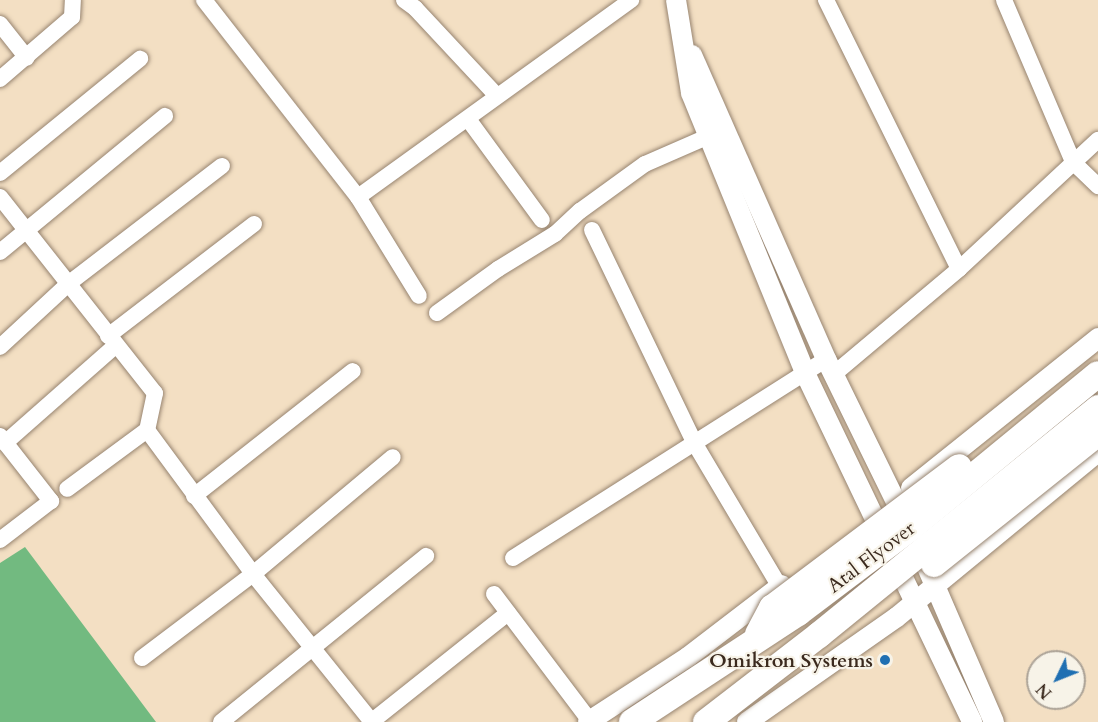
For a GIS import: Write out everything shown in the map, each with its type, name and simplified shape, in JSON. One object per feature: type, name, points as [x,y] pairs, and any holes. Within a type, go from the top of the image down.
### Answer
[{"type":"main road","points":[[753,642],[772,608],[1005,433],[1098,355]]},
{"type":"main road","name":"Atal Flyover","points":[[632,722],[798,613],[913,526],[1098,374]]},
{"type":"main road","name":"Atal Flyover","points":[[706,722],[784,663],[1098,408]]},
{"type":"main road","points":[[784,663],[806,659],[877,608],[1098,433]]},
{"type":"street","points":[[0,79],[72,17],[73,0]]},
{"type":"street","points":[[204,0],[358,197],[419,296]]},
{"type":"street","points":[[404,0],[416,8],[497,96]]},
{"type":"street","points":[[358,197],[631,0]]},
{"type":"street","points":[[676,0],[684,36],[690,87],[805,373],[972,722]]},
{"type":"street","points":[[826,0],[959,269]]},
{"type":"street","points":[[1004,0],[1073,162],[1098,186]]},
{"type":"street","points":[[0,24],[27,58]]},
{"type":"street","points":[[684,36],[830,366],[894,498],[994,722]]},
{"type":"street","points":[[0,173],[140,59]]},
{"type":"street","points":[[0,252],[165,116]]},
{"type":"street","points":[[468,119],[542,220]]},
{"type":"street","points":[[437,313],[498,269],[555,234],[580,211],[645,164],[709,136]]},
{"type":"street","points":[[513,558],[805,373],[830,366],[959,269],[1098,140]]},
{"type":"street","points":[[0,347],[68,284],[222,166]]},
{"type":"street","points":[[0,197],[155,393],[147,430],[66,489]]},
{"type":"street","points":[[0,540],[51,501],[3,440],[112,341],[254,224]]},
{"type":"street","points":[[592,230],[695,444],[780,587]]},
{"type":"street","points":[[494,594],[589,722],[688,657],[874,516],[1098,329]]},
{"type":"street","points":[[894,498],[1098,338]]},
{"type":"street","points":[[194,496],[354,370]]},
{"type":"street","points":[[147,430],[253,574],[371,722],[508,613]]},
{"type":"street","points":[[747,722],[915,602],[1098,452]]},
{"type":"street","points":[[142,658],[253,574],[393,457]]},
{"type":"street","points":[[220,722],[314,649],[426,556]]},
{"type":"green space","points":[[25,547],[156,722],[0,722],[0,563]]},
{"type":"place","name":"Omikron Systems","points":[[885,660]]}]
